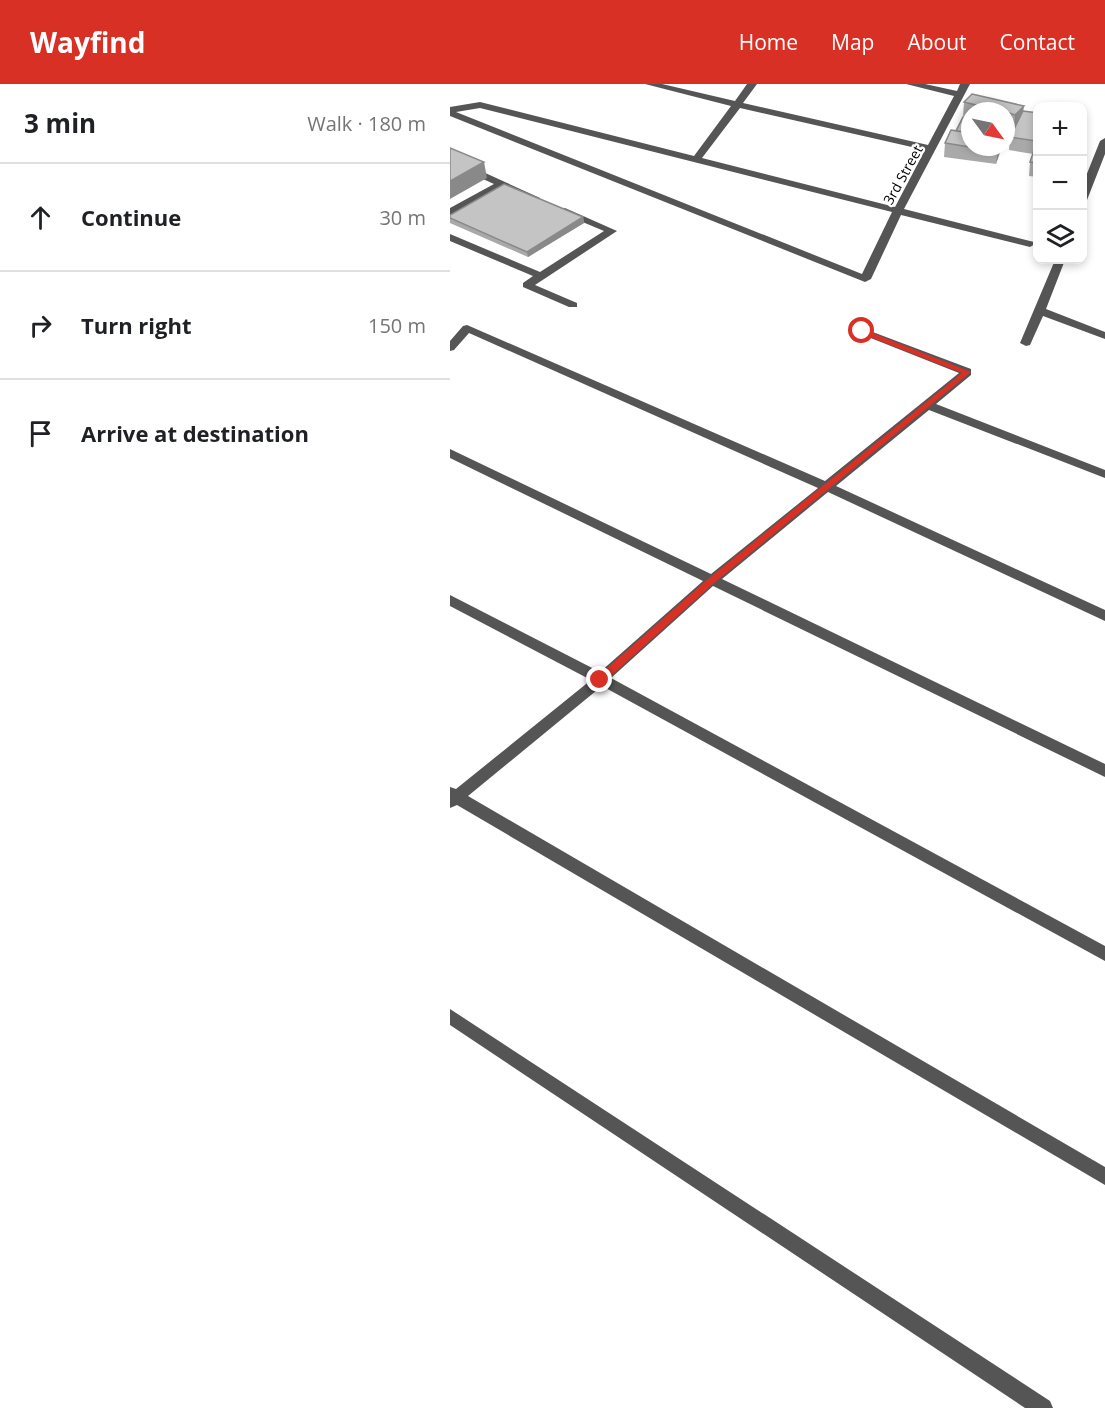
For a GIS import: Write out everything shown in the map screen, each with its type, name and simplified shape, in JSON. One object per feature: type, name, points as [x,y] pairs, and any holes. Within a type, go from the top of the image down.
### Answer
[{"type":"street","points":[[651,84],[932,149]]},
{"type":"street","points":[[696,159],[752,84]]},
{"type":"street","points":[[911,84],[958,94]]},
{"type":"street","name":"3rd Street","points":[[450,111],[865,279],[898,210],[932,149],[964,84]]},
{"type":"street","points":[[450,111],[480,105],[1030,244]]},
{"type":"street","points":[[1087,189],[1105,141]]},
{"type":"street","points":[[450,160],[612,231],[527,285],[573,305]]},
{"type":"street","points":[[450,212],[503,183]]},
{"type":"street","points":[[450,237],[541,276]]},
{"type":"street","points":[[1026,343],[1059,264]]},
{"type":"street","points":[[1041,311],[1105,336]]},
{"type":"street","points":[[450,348],[467,328],[827,487],[1105,616]]},
{"type":"street","points":[[862,331],[967,372],[711,581],[600,680],[452,797],[1105,1177]]},
{"type":"street","points":[[927,405],[1105,474]]},
{"type":"street","points":[[450,453],[1105,771]]},
{"type":"street","points":[[450,600],[1105,954]]},
{"type":"street","points":[[450,1016],[1042,1408]]},
{"type":"building","points":[[972,94],[1007,102],[964,102]]},
{"type":"building","points":[[1015,104],[1024,106],[1015,115]]},
{"type":"building","points":[[1023,111],[1033,112],[1033,141],[1015,138],[1015,127]]},
{"type":"building","points":[[961,121],[961,132],[956,131]]},
{"type":"building","points":[[951,130],[961,132],[961,146],[945,143]]},
{"type":"building","points":[[450,148],[484,162],[450,181]]},
{"type":"building","points":[[504,184],[583,217],[527,252],[450,218],[450,215]]},
{"type":"route","points":[[600,680],[711,581],[967,372],[862,331]]}]
